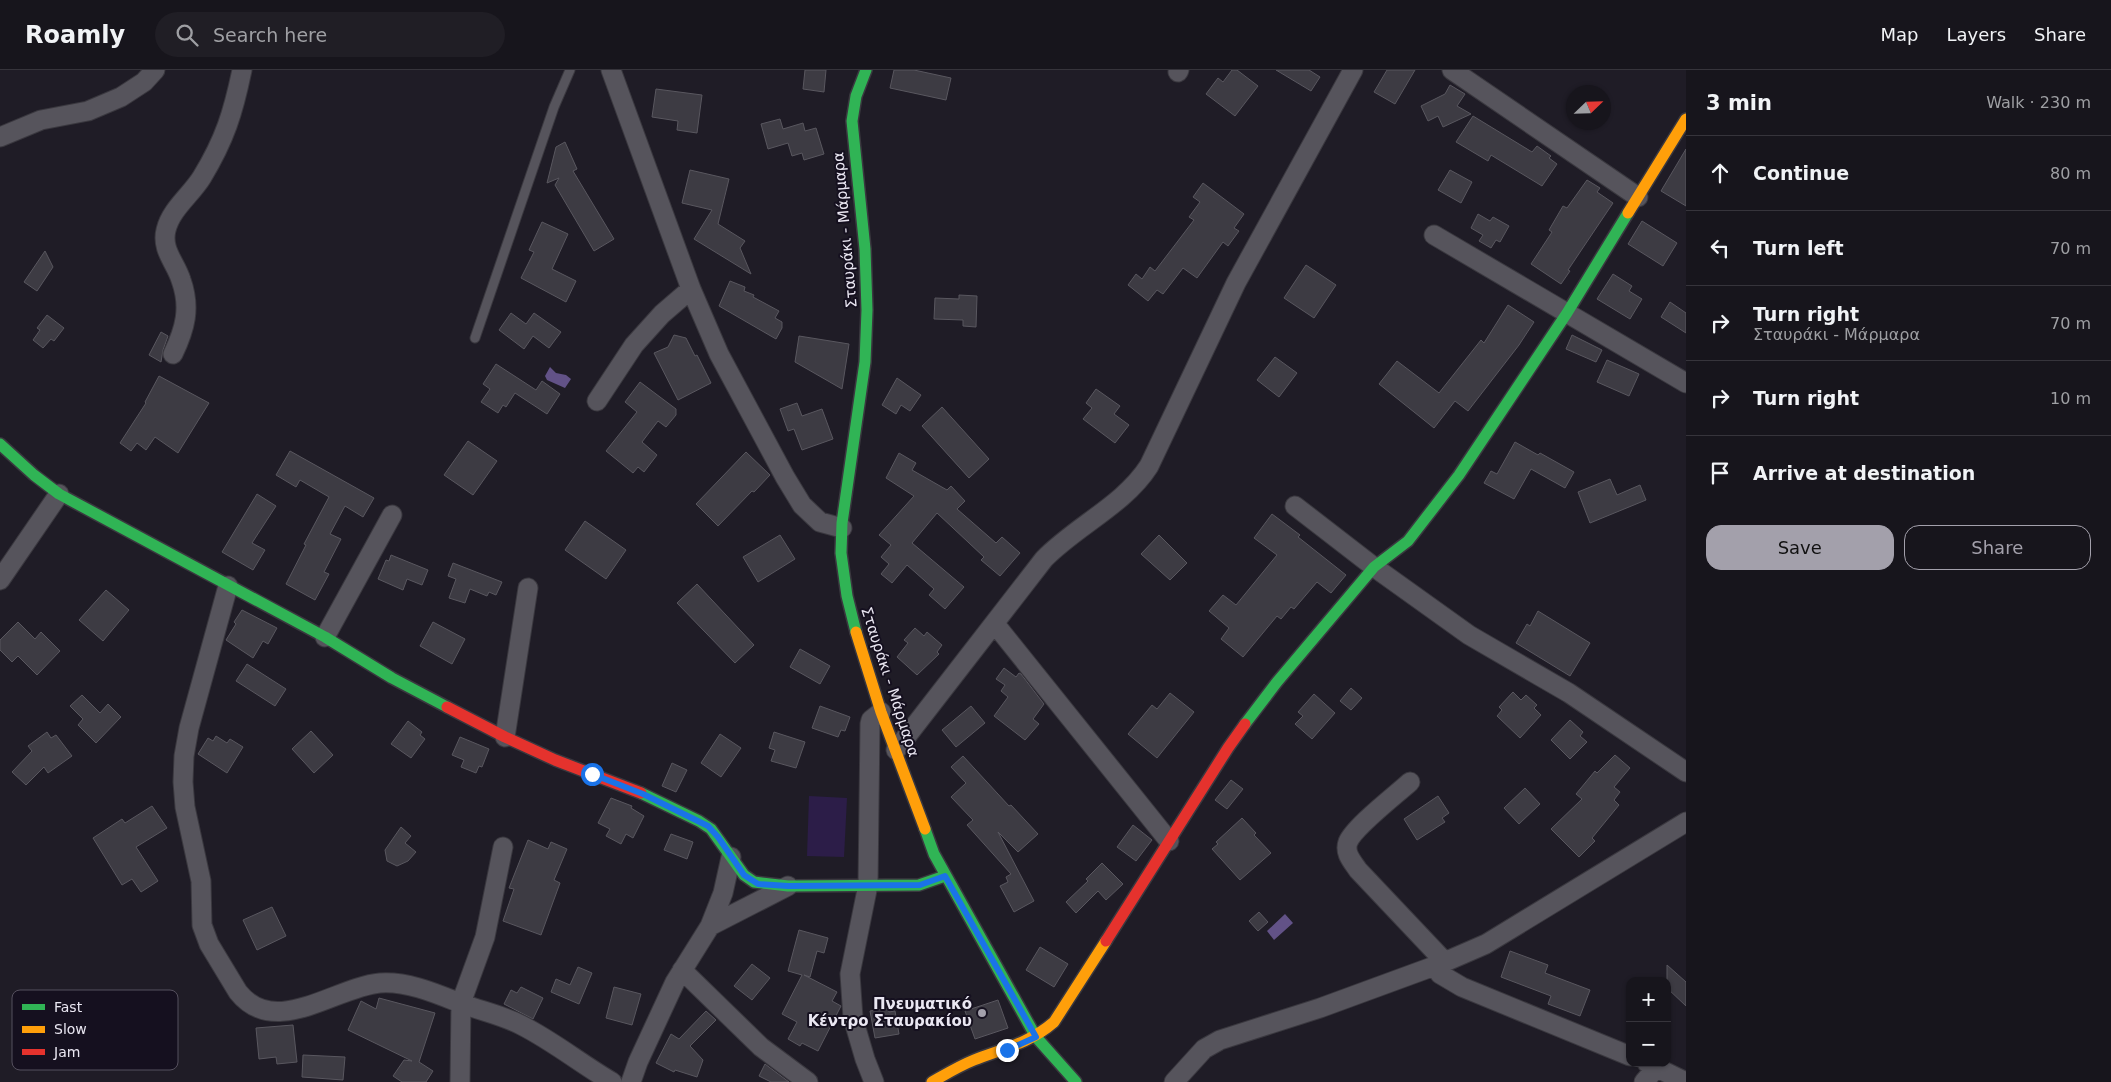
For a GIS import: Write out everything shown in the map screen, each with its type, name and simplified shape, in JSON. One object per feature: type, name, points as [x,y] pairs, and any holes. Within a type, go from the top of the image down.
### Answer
[{"type":"street","points":[[0,136],[40,120],[88,111],[121,97],[144,82],[155,70]]},
{"type":"street","points":[[173,354],[186,322],[186,301],[181,280],[165,246],[166,231],[171,217],[200,179],[226,132],[234,109],[242,70]]},
{"type":"street","points":[[611,70],[691,289],[720,354],[796,497],[814,519],[828,526],[842,528]]},
{"type":"street","name":"Σταυράκι - Μάρμαρα","points":[[866,70],[853,106],[852,130],[865,249],[867,334],[859,408],[842,528],[841,553],[848,596],[862,655],[881,712],[919,816],[945,876],[1036,1037],[1076,1082]]},
{"type":"street","points":[[896,750],[1055,548],[1123,494],[1138,481],[1150,466],[1236,283],[1353,70]]},
{"type":"street","points":[[1452,70],[1638,197]]},
{"type":"street","points":[[932,1082],[963,1065],[1007,1050],[1036,1037],[1054,1022],[1228,748],[1277,682],[1374,567],[1408,541],[1459,475],[1567,313],[1686,119]]},
{"type":"street","points":[[1434,236],[1686,383]]},
{"type":"street","points":[[598,400],[634,345],[662,314],[691,289]]},
{"type":"street","points":[[0,444],[34,475],[59,494],[325,637],[392,678],[505,737],[555,760],[643,794],[699,821],[711,829],[744,875],[754,882],[788,886],[920,885],[945,876]]},
{"type":"street","points":[[0,580],[59,494]]},
{"type":"street","points":[[1296,506],[1374,567],[1469,635],[1569,693],[1686,772]]},
{"type":"street","points":[[325,637],[392,515]]},
{"type":"street","points":[[228,586],[189,728],[184,764],[185,807],[201,881],[202,925],[209,944],[232,984],[244,999],[255,1006],[282,1012],[297,1010],[353,989],[380,983],[414,987],[520,1024],[612,1082]]},
{"type":"street","points":[[505,737],[528,588]]},
{"type":"street","points":[[994,624],[1169,841]]},
{"type":"street","points":[[874,1082],[859,1039],[850,994],[850,974],[868,885],[870,724],[871,720],[881,712]]},
{"type":"street","points":[[1410,782],[1356,830],[1348,842],[1348,855],[1358,870],[1440,964],[1440,974],[1462,987],[1626,1054]]},
{"type":"street","points":[[1174,1082],[1204,1049],[1220,1040],[1320,1008],[1440,964],[1506,932],[1686,822]]},
{"type":"street","points":[[460,1082],[461,1003],[485,936],[503,847]]},
{"type":"street","points":[[630,1082],[682,970],[710,926],[723,893],[731,857]]},
{"type":"street","points":[[710,926],[788,886]]},
{"type":"street","points":[[682,970],[762,1047],[808,1082]]},
{"type":"street","points":[[1644,1082],[1651,1067]]},
{"type":"street","points":[[1656,1067],[1686,1082]]},
{"type":"lane","points":[[475,338],[554,107],[570,70]]},
{"type":"shaded area","points":[[550,367],[556,373],[566,375],[571,379],[565,388],[547,380],[545,376]]},
{"type":"shaded area","points":[[809,796],[847,798],[844,857],[807,856]]},
{"type":"shaded area","points":[[1285,914],[1293,923],[1274,940],[1267,931]]},
{"type":"building","points":[[805,70],[826,70],[824,92],[803,89]]},
{"type":"building","points":[[894,70],[914,70],[951,78],[946,100],[890,88]]},
{"type":"building","points":[[1232,70],[1237,70],[1258,86],[1235,116],[1206,94],[1218,78],[1223,82]]},
{"type":"building","points":[[1276,70],[1309,70],[1320,77],[1311,91]]},
{"type":"building","points":[[1387,70],[1415,70],[1395,104],[1374,92]]},
{"type":"building","points":[[1450,85],[1465,94],[1457,106],[1471,114],[1443,127],[1438,116],[1428,121],[1421,106],[1445,94]]},
{"type":"building","points":[[656,89],[702,95],[697,133],[677,130],[678,121],[652,117]]},
{"type":"building","points":[[1473,116],[1532,152],[1537,146],[1551,156],[1549,158],[1557,164],[1542,186],[1491,155],[1488,161],[1456,142]]},
{"type":"building","points":[[780,119],[783,129],[803,123],[805,131],[816,128],[824,154],[804,160],[802,153],[792,156],[788,143],[768,149],[761,124]]},
{"type":"building","points":[[565,142],[577,169],[573,171],[614,239],[594,251],[555,185],[559,178],[547,183],[556,147]]},
{"type":"building","points":[[1686,149],[1686,206],[1661,191]]},
{"type":"building","points":[[690,170],[729,179],[718,224],[745,241],[740,248],[751,274],[694,239],[712,210],[682,203]]},
{"type":"building","points":[[1450,170],[1472,182],[1461,203],[1438,190]]},
{"type":"building","points":[[1587,180],[1600,188],[1597,192],[1613,203],[1568,270],[1570,271],[1561,284],[1531,264],[1552,232],[1549,230],[1563,206],[1567,208]]},
{"type":"building","points":[[1203,183],[1244,214],[1234,228],[1239,231],[1228,246],[1223,242],[1197,278],[1183,268],[1163,294],[1157,290],[1148,301],[1128,285],[1136,274],[1142,279],[1150,267],[1155,271],[1194,220],[1189,217],[1200,202],[1193,197]]},
{"type":"building","points":[[1478,214],[1490,221],[1493,217],[1509,226],[1500,242],[1496,240],[1491,248],[1479,241],[1483,235],[1471,228]]},
{"type":"building","points":[[1642,221],[1677,243],[1663,266],[1628,244]]},
{"type":"building","points":[[542,222],[568,234],[552,269],[576,281],[566,302],[521,278],[534,252],[529,250]]},
{"type":"building","points":[[45,251],[53,267],[37,291],[24,282]]},
{"type":"building","points":[[1306,265],[1336,285],[1314,318],[1284,298]]},
{"type":"building","points":[[1613,274],[1632,286],[1629,291],[1642,299],[1630,319],[1597,299]]},
{"type":"building","points":[[730,281],[745,287],[744,291],[779,311],[775,318],[782,322],[782,328],[776,339],[719,306]]},
{"type":"building","points":[[959,295],[977,296],[976,327],[963,326],[963,320],[934,319],[935,298],[959,299]]},
{"type":"building","points":[[1670,302],[1686,313],[1686,333],[1661,317]]},
{"type":"building","points":[[1508,305],[1534,322],[1519,345],[1468,411],[1455,401],[1434,428],[1379,384],[1397,361],[1439,393],[1481,340],[1484,343]]},
{"type":"building","points":[[511,313],[526,324],[534,313],[561,332],[549,348],[533,336],[524,349],[499,330]]},
{"type":"building","points":[[47,315],[64,328],[54,341],[51,339],[43,348],[33,340],[40,330],[37,328]]},
{"type":"building","points":[[161,332],[168,336],[161,362],[149,355]]},
{"type":"building","points":[[674,335],[686,338],[711,383],[678,400],[654,353],[668,347]]},
{"type":"building","points":[[1572,335],[1602,350],[1596,362],[1566,349]]},
{"type":"building","points":[[799,336],[849,344],[842,389],[795,362]]},
{"type":"building","points":[[1275,357],[1297,373],[1279,397],[1257,380]]},
{"type":"building","points":[[1607,360],[1639,374],[1629,396],[1597,382]]},
{"type":"building","points":[[496,364],[536,390],[542,381],[560,394],[547,414],[515,393],[506,407],[503,405],[498,413],[481,402],[490,389],[483,384]]},
{"type":"building","points":[[159,376],[209,403],[178,453],[155,437],[146,450],[137,443],[131,451],[120,443],[146,403]]},
{"type":"building","points":[[897,378],[921,395],[910,411],[901,405],[896,414],[882,405]]},
{"type":"building","points":[[640,382],[676,409],[676,415],[666,427],[658,421],[642,442],[657,455],[644,472],[638,467],[633,473],[606,451],[637,412],[625,402]]},
{"type":"building","points":[[1096,389],[1120,406],[1114,414],[1129,425],[1115,443],[1083,419],[1092,408],[1086,403]]},
{"type":"building","points":[[797,403],[802,416],[822,409],[833,439],[802,450],[794,429],[788,431],[780,409]]},
{"type":"building","points":[[942,407],[989,459],[969,478],[922,426]]},
{"type":"building","points":[[468,441],[497,461],[473,495],[444,475]]},
{"type":"building","points":[[1515,442],[1538,455],[1540,453],[1574,472],[1565,488],[1531,469],[1514,499],[1484,483],[1491,471],[1497,474]]},
{"type":"building","points":[[290,451],[374,498],[363,517],[345,506],[330,534],[341,539],[324,572],[329,574],[315,600],[286,584],[306,545],[304,544],[329,497],[300,480],[296,487],[276,475]]},
{"type":"building","points":[[746,452],[770,475],[718,526],[696,504]]},
{"type":"building","points":[[899,453],[916,463],[912,470],[947,490],[951,486],[965,501],[957,509],[996,543],[1002,537],[1020,553],[1000,576],[981,560],[984,557],[937,513],[912,543],[964,587],[945,609],[929,595],[934,589],[907,565],[892,583],[881,574],[889,564],[881,557],[891,545],[879,535],[914,496],[886,478]]},
{"type":"building","points":[[1610,479],[1617,495],[1640,485],[1646,500],[1590,523],[1578,492]]},
{"type":"building","points":[[257,494],[276,506],[252,543],[265,550],[253,570],[222,552]]},
{"type":"building","points":[[1272,514],[1300,535],[1298,537],[1346,575],[1331,593],[1317,582],[1294,609],[1291,607],[1281,619],[1277,616],[1243,657],[1221,639],[1229,628],[1209,611],[1223,595],[1236,605],[1277,555],[1254,538]]},
{"type":"building","points":[[585,521],[626,550],[606,579],[565,550]]},
{"type":"building","points":[[780,535],[795,559],[758,582],[743,557]]},
{"type":"building","points":[[1159,535],[1187,563],[1170,580],[1141,554]]},
{"type":"building","points":[[391,555],[428,570],[422,585],[407,579],[403,590],[378,579],[386,560],[389,561]]},
{"type":"building","points":[[453,563],[502,582],[496,595],[489,592],[487,596],[470,589],[465,603],[449,598],[456,579],[448,576]]},
{"type":"building","points":[[697,584],[754,645],[735,663],[677,603]]},
{"type":"building","points":[[106,590],[129,610],[103,641],[79,620]]},
{"type":"building","points":[[242,610],[277,628],[268,644],[263,641],[253,658],[226,640]]},
{"type":"building","points":[[1538,611],[1590,643],[1570,676],[1516,643],[1527,624],[1530,626]]},
{"type":"building","points":[[18,622],[35,639],[41,632],[60,651],[37,675],[18,656],[12,662],[0,650],[0,640]]},
{"type":"building","points":[[433,622],[465,639],[452,664],[420,646]]},
{"type":"building","points":[[915,628],[924,636],[927,632],[942,645],[937,652],[939,654],[917,675],[897,657],[908,643],[904,640]]},
{"type":"building","points":[[800,649],[830,666],[820,684],[790,667]]},
{"type":"building","points":[[247,664],[286,689],[275,706],[236,681]]},
{"type":"building","points":[[1004,668],[1016,677],[1019,673],[1021,674],[1044,704],[1033,719],[1039,724],[1025,740],[994,716],[1008,697],[1001,691],[1005,685],[996,679]]},
{"type":"building","points":[[1351,688],[1362,698],[1351,710],[1340,701]]},
{"type":"building","points":[[1513,692],[1521,700],[1526,695],[1537,705],[1534,708],[1541,715],[1520,738],[1497,716],[1502,710],[1499,707]]},
{"type":"building","points":[[1170,693],[1194,712],[1157,758],[1128,734],[1152,705],[1157,709]]},
{"type":"building","points":[[1314,694],[1335,713],[1312,739],[1295,724],[1303,716],[1298,712]]},
{"type":"building","points":[[82,695],[100,713],[108,704],[121,717],[96,743],[78,725],[83,719],[70,706]]},
{"type":"building","points":[[820,706],[850,717],[845,731],[841,730],[838,737],[812,728]]},
{"type":"building","points":[[971,706],[985,723],[956,747],[942,730]]},
{"type":"building","points":[[1570,720],[1583,732],[1580,736],[1587,742],[1570,759],[1551,740]]},
{"type":"building","points":[[408,721],[422,732],[420,735],[425,739],[411,758],[391,744]]},
{"type":"building","points":[[311,731],[333,755],[314,773],[292,749]]},
{"type":"building","points":[[47,732],[51,738],[56,735],[72,756],[48,773],[44,767],[26,785],[12,772],[32,751],[28,746]]},
{"type":"building","points":[[774,732],[805,742],[796,768],[771,761],[775,750],[769,748]]},
{"type":"building","points":[[720,734],[741,748],[721,777],[701,763]]},
{"type":"building","points":[[216,736],[227,743],[230,739],[243,747],[227,773],[198,754],[208,738],[213,741]]},
{"type":"building","points":[[460,737],[489,749],[482,767],[479,766],[476,773],[461,767],[464,760],[452,755]]},
{"type":"building","points":[[1615,755],[1630,768],[1614,787],[1620,792],[1614,800],[1619,805],[1592,838],[1595,841],[1579,857],[1551,829],[1582,799],[1576,794],[1595,771],[1597,773]]},
{"type":"building","points":[[963,756],[1038,834],[1018,852],[998,832],[1034,901],[1014,912],[1000,886],[1008,882],[1006,877],[1011,874],[967,825],[973,820],[951,797],[966,783],[951,767]]},
{"type":"building","points":[[672,763],[687,770],[676,792],[662,786]]},
{"type":"building","points":[[1231,780],[1243,789],[1227,809],[1215,800]]},
{"type":"building","points":[[1525,788],[1540,804],[1519,824],[1504,808]]},
{"type":"building","points":[[1438,796],[1449,813],[1442,818],[1445,822],[1417,840],[1404,819]]},
{"type":"building","points":[[611,798],[632,806],[631,808],[644,816],[633,838],[626,834],[621,844],[606,836],[610,829],[598,823]]},
{"type":"building","points":[[152,806],[167,828],[136,847],[158,881],[141,892],[132,879],[122,885],[93,838],[122,819],[125,823]]},
{"type":"building","points":[[1242,818],[1256,833],[1254,835],[1271,853],[1240,880],[1212,849],[1218,844],[1216,842]]},
{"type":"building","points":[[1133,825],[1152,840],[1136,861],[1117,847]]},
{"type":"building","points":[[401,827],[411,836],[405,843],[416,852],[408,861],[397,866],[387,861],[385,850]]},
{"type":"building","points":[[671,834],[693,842],[687,859],[664,850]]},
{"type":"building","points":[[528,840],[548,849],[551,842],[567,849],[554,880],[560,883],[541,935],[503,921],[514,889],[509,888]]},
{"type":"building","points":[[1102,863],[1123,884],[1106,900],[1098,891],[1076,913],[1066,902],[1088,881],[1086,879]]},
{"type":"building","points":[[272,907],[286,936],[257,950],[243,920]]},
{"type":"building","points":[[1259,912],[1268,922],[1258,931],[1249,921]]},
{"type":"building","points":[[799,930],[828,938],[824,953],[817,951],[810,977],[804,975],[837,992],[832,1001],[841,1006],[818,1051],[802,1043],[800,1046],[788,1039],[797,1022],[782,1014],[802,975],[788,971]]},
{"type":"building","points":[[1040,947],[1068,964],[1054,987],[1026,970]]},
{"type":"building","points":[[1510,951],[1548,965],[1545,973],[1590,990],[1580,1016],[1548,1004],[1551,996],[1501,977]]},
{"type":"building","points":[[752,964],[770,978],[752,1000],[734,986]]},
{"type":"building","points":[[1667,965],[1686,982],[1686,1006],[1671,992],[1671,977],[1667,977]]},
{"type":"building","points":[[578,967],[592,973],[579,1004],[551,992],[556,979],[570,985]]},
{"type":"building","points":[[521,987],[543,998],[533,1019],[504,1004],[511,990],[517,993]]},
{"type":"building","points":[[614,987],[641,994],[632,1025],[606,1018]]},
{"type":"building","points":[[379,998],[435,1013],[419,1062],[433,1071],[426,1082],[402,1082],[393,1076],[404,1060],[412,1061],[348,1030],[361,1001],[376,1009]]},
{"type":"building","name":"Πνευματικό Κέντρο Σταυρακίου","points":[[998,1000],[1008,1028],[975,1039],[965,1011]]},
{"type":"building","points":[[888,1008],[889,1012],[895,1011],[899,1034],[875,1038],[870,1011]]},
{"type":"building","points":[[706,1011],[716,1020],[690,1046],[703,1060],[697,1077],[675,1070],[674,1072],[656,1063],[671,1034],[679,1039]]},
{"type":"building","points":[[293,1025],[297,1062],[277,1064],[276,1057],[259,1059],[256,1028]]},
{"type":"building","points":[[303,1055],[345,1057],[343,1080],[302,1077]]},
{"type":"building","points":[[765,1064],[789,1082],[771,1082],[759,1076]]},
{"type":"traffic: fast","points":[[856,632],[847,596],[841,553],[842,523],[865,362],[867,310],[865,249],[852,121],[856,96],[866,70]]},
{"type":"traffic: fast","points":[[1245,724],[1277,682],[1374,567],[1408,541],[1459,475],[1567,313],[1628,213]]},
{"type":"traffic: fast","points":[[0,444],[34,475],[59,494],[325,637],[392,678],[447,707]]},
{"type":"traffic: fast","points":[[641,793],[699,821],[711,829],[744,875],[754,882],[788,886],[919,885],[945,876]]},
{"type":"traffic: fast","points":[[925,829],[934,854],[1036,1037],[1076,1082]]},
{"type":"traffic: slow","points":[[1628,213],[1686,119]]},
{"type":"traffic: slow","points":[[856,632],[881,712],[925,829]]},
{"type":"traffic: slow","points":[[932,1082],[968,1062],[1016,1045],[1054,1022],[1106,941]]},
{"type":"traffic: jam","points":[[447,707],[555,760],[641,793]]},
{"type":"traffic: jam","points":[[1106,941],[1245,724]]},
{"type":"place","name":"Πνευματικό Κέντρο Σταυρακίου","points":[[982,1013]]},
{"type":"route","points":[[592,774],[643,794],[708,826],[718,837],[744,875],[758,884],[788,886],[920,885],[945,876],[1036,1037],[1007,1050]]}]
